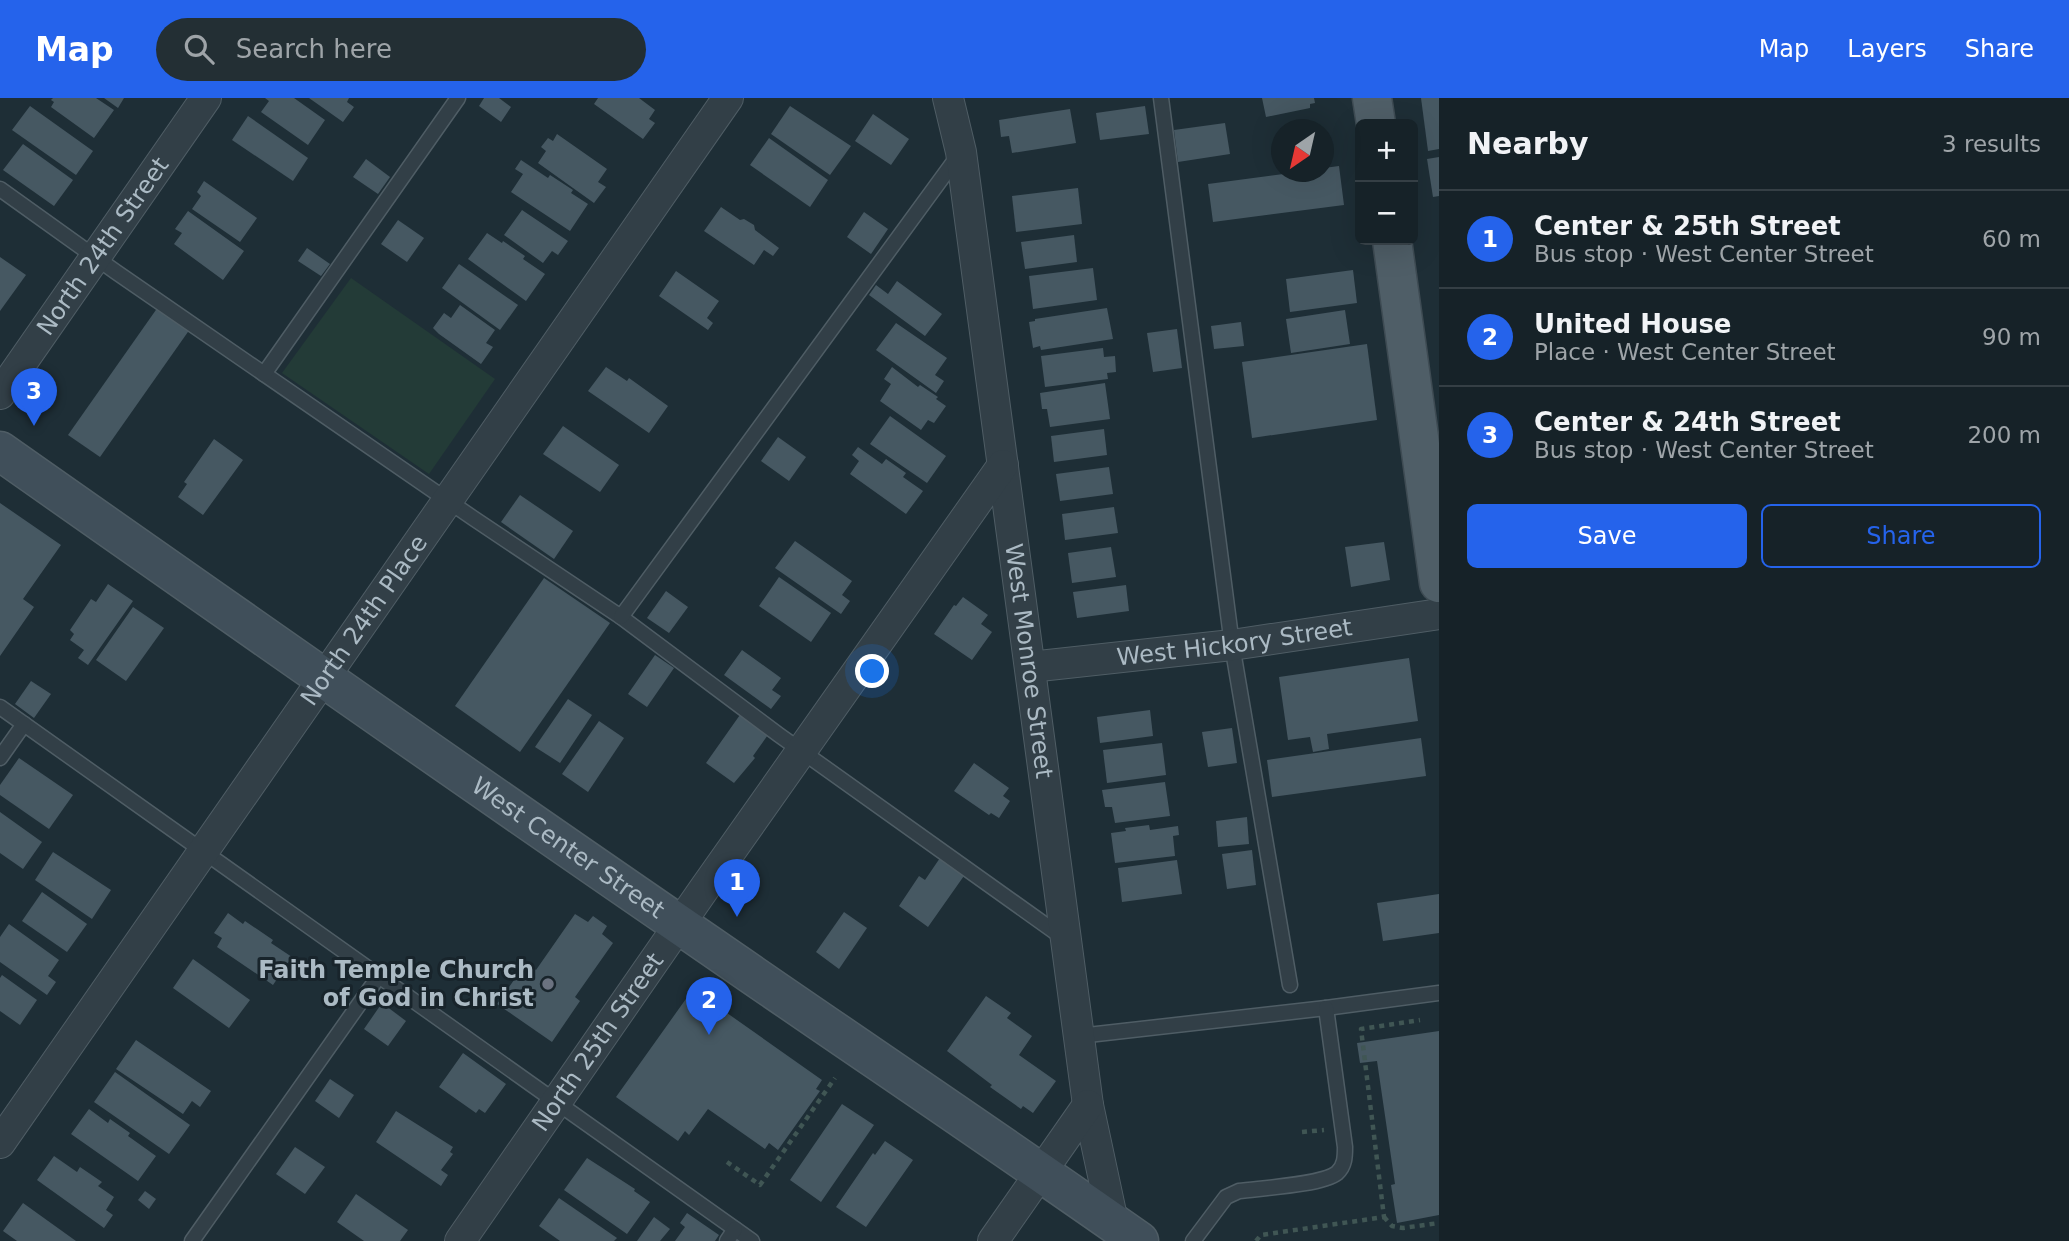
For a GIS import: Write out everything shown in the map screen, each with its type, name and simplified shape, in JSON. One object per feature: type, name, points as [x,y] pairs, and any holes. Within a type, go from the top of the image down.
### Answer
[{"type":"main road","points":[[1372,98],[1375,119]]},
{"type":"main road","points":[[1393,245],[1439,583]]},
{"type":"street","name":"North 24th Street","points":[[0,394],[206,98]]},
{"type":"street","name":"North 24th Place","points":[[0,1143],[728,98]]},
{"type":"street","name":"West Monroe Street","points":[[948,98],[961,152],[1088,1105],[1126,1232]]},
{"type":"street","name":"West Center Street","points":[[0,451],[679,925],[1041,1171],[1126,1232]]},
{"type":"street","name":"North 25th Street","points":[[460,1241],[1003,465]]},
{"type":"street","name":"West Hickory Street","points":[[1030,667],[1232,645],[1439,614]]},
{"type":"street","points":[[993,1241],[1088,1105]]},
{"type":"lane","points":[[264,374],[458,98]]},
{"type":"lane","points":[[1161,98],[1232,645],[1290,985]]},
{"type":"lane","points":[[621,617],[961,152]]},
{"type":"lane","points":[[0,189],[264,374],[621,617],[801,751],[1066,939]]},
{"type":"lane","points":[[0,707],[556,1103],[731,1235],[752,1241]]},
{"type":"lane","points":[[0,758],[24,724]]},
{"type":"lane","points":[[192,1241],[379,976]]},
{"type":"lane","points":[[1079,1036],[1326,1009],[1439,993]]},
{"type":"lane","points":[[1194,1241],[1226,1196],[1239,1191],[1323,1180],[1337,1173],[1342,1166],[1345,1147],[1326,1009]]},
{"type":"path","points":[[727,1162],[760,1185],[835,1078]]},
{"type":"path","points":[[1384,1217],[1392,1226],[1403,1228],[1439,1223]]},
{"type":"green space","points":[[351,278],[495,379],[429,474],[282,373]]},
{"type":"building","points":[[53,98],[96,98],[114,110],[94,138],[51,107]]},
{"type":"building","points":[[104,98],[124,98],[118,108]]},
{"type":"building","points":[[265,98],[294,98],[325,120],[308,145],[261,112],[269,101]]},
{"type":"building","points":[[309,98],[349,98],[347,102],[354,107],[343,122]]},
{"type":"building","points":[[484,98],[499,98],[511,107],[501,122],[479,106]]},
{"type":"building","points":[[598,98],[639,98],[655,110],[649,119],[655,123],[643,139],[594,104]]},
{"type":"building","points":[[1262,98],[1314,98],[1315,103],[1310,104],[1310,108],[1266,117]]},
{"type":"building","points":[[1421,98],[1439,98],[1439,149],[1428,151]]},
{"type":"building","points":[[30,106],[93,151],[76,175],[12,130]]},
{"type":"building","points":[[790,106],[851,146],[830,175],[771,134]]},
{"type":"building","points":[[1145,106],[1149,134],[1100,140],[1096,113]]},
{"type":"building","points":[[1070,109],[1076,143],[1012,153],[1009,136],[1001,137],[999,120]]},
{"type":"building","points":[[873,114],[909,139],[891,165],[855,141]]},
{"type":"building","points":[[248,116],[308,158],[293,181],[232,140]]},
{"type":"building","points":[[1225,123],[1230,154],[1178,162],[1174,130]]},
{"type":"building","points":[[557,134],[607,169],[598,182],[606,187],[594,203],[538,163],[546,151],[541,147],[548,138],[553,141]]},
{"type":"building","points":[[769,138],[828,180],[810,207],[750,165]]},
{"type":"building","points":[[23,144],[73,180],[54,206],[3,170]]},
{"type":"building","points":[[1439,157],[1439,196],[1433,197],[1427,159]]},
{"type":"building","points":[[366,159],[390,177],[378,194],[353,177]]},
{"type":"building","points":[[521,160],[573,190],[571,193],[588,204],[570,231],[511,192],[523,174],[515,169]]},
{"type":"building","points":[[1339,166],[1344,205],[1213,222],[1208,184],[1271,176],[1271,182],[1334,182],[1334,167]]},
{"type":"building","points":[[204,181],[257,218],[240,242],[192,209],[201,196],[197,192]]},
{"type":"building","points":[[1078,188],[1082,224],[1016,232],[1012,196]]},
{"type":"building","points":[[721,207],[740,220],[744,219],[754,225],[755,230],[779,248],[773,256],[764,250],[754,265],[704,231]]},
{"type":"building","points":[[522,210],[568,241],[558,255],[552,251],[543,263],[504,235]]},
{"type":"building","points":[[188,211],[244,251],[223,280],[174,244],[182,233],[175,229]]},
{"type":"building","points":[[864,212],[888,229],[871,254],[847,237]]},
{"type":"building","points":[[398,220],[424,238],[407,262],[381,244]]},
{"type":"building","points":[[487,233],[525,256],[523,259],[545,274],[526,301],[468,259]]},
{"type":"building","points":[[1074,235],[1077,262],[1025,269],[1021,242]]},
{"type":"building","points":[[307,248],[330,264],[321,276],[298,261]]},
{"type":"building","points":[[0,257],[26,275],[0,311]]},
{"type":"building","points":[[459,264],[518,305],[500,330],[442,288]]},
{"type":"building","points":[[1093,268],[1097,300],[1033,309],[1029,276]]},
{"type":"building","points":[[1353,270],[1357,303],[1290,312],[1286,279]]},
{"type":"building","points":[[676,271],[719,301],[707,318],[713,323],[708,330],[659,296]]},
{"type":"building","points":[[897,281],[942,314],[925,336],[869,295],[876,285],[888,294]]},
{"type":"building","points":[[460,305],[495,330],[486,343],[493,347],[481,364],[433,328],[444,313],[451,318]]},
{"type":"building","points":[[158,307],[190,329],[100,457],[68,435]]},
{"type":"building","points":[[1107,308],[1113,339],[1041,350],[1040,346],[1033,348],[1029,322]]},
{"type":"building","points":[[1345,310],[1350,344],[1291,353],[1286,319]]},
{"type":"building","points":[[1241,322],[1244,346],[1214,349],[1211,326]]},
{"type":"building","points":[[896,323],[947,358],[935,375],[944,381],[936,393],[876,350]]},
{"type":"building","points":[[1177,329],[1182,368],[1153,372],[1147,333]]},
{"type":"building","points":[[1367,344],[1377,420],[1252,438],[1242,362]]},
{"type":"building","points":[[1103,348],[1104,357],[1115,356],[1116,372],[1107,373],[1108,379],[1045,387],[1041,356]]},
{"type":"building","points":[[606,367],[627,381],[629,378],[668,406],[649,433],[588,391]]},
{"type":"building","points":[[892,367],[918,387],[920,385],[938,397],[936,399],[946,406],[934,423],[928,420],[921,430],[880,401],[891,384],[884,379]]},
{"type":"building","points":[[1105,383],[1110,419],[1050,427],[1047,409],[1042,409],[1040,393]]},
{"type":"building","points":[[890,416],[946,456],[927,483],[870,444]]},
{"type":"building","points":[[563,426],[619,465],[600,492],[543,454]]},
{"type":"building","points":[[1104,429],[1107,455],[1054,462],[1051,436]]},
{"type":"building","points":[[778,437],[806,457],[789,481],[761,461]]},
{"type":"building","points":[[214,439],[243,460],[203,515],[178,497],[187,484],[184,482]]},
{"type":"building","points":[[858,447],[882,464],[886,459],[906,473],[903,477],[923,491],[906,514],[850,474],[859,461],[852,455]]},
{"type":"building","points":[[1109,467],[1113,494],[1060,501],[1056,474]]},
{"type":"building","points":[[520,495],[573,531],[554,559],[501,522]]},
{"type":"building","points":[[0,503],[61,545],[23,599],[34,607],[0,656]]},
{"type":"building","points":[[1114,507],[1118,533],[1065,540],[1062,514]]},
{"type":"building","points":[[795,541],[852,581],[842,595],[850,601],[841,614],[775,568]]},
{"type":"building","points":[[1384,542],[1390,580],[1351,587],[1345,547]]},
{"type":"building","points":[[1111,547],[1116,577],[1072,583],[1068,553]]},
{"type":"building","points":[[779,577],[831,613],[811,642],[759,606]]},
{"type":"building","points":[[544,578],[610,623],[520,752],[455,706]]},
{"type":"building","points":[[108,584],[133,601],[88,665],[78,658],[84,650],[70,640],[74,634],[70,630],[91,599],[96,602]]},
{"type":"building","points":[[1126,585],[1129,611],[1077,618],[1073,592]]},
{"type":"building","points":[[666,591],[688,607],[669,633],[647,618]]},
{"type":"building","points":[[963,597],[988,615],[981,624],[992,632],[972,660],[934,634],[954,605]]},
{"type":"building","points":[[133,607],[164,628],[126,681],[96,660]]},
{"type":"building","points":[[742,650],[781,678],[772,690],[781,696],[771,709],[724,675]]},
{"type":"building","points":[[655,655],[674,668],[647,707],[628,694]]},
{"type":"building","points":[[1409,658],[1418,721],[1327,734],[1329,749],[1313,752],[1310,737],[1288,740],[1279,677]]},
{"type":"building","points":[[31,681],[51,694],[34,718],[15,704]]},
{"type":"building","points":[[568,699],[592,715],[560,763],[535,747]]},
{"type":"building","points":[[1150,710],[1153,736],[1100,743],[1097,717]]},
{"type":"building","points":[[742,712],[770,732],[753,756],[755,758],[734,783],[706,763]]},
{"type":"building","points":[[599,721],[624,738],[588,792],[562,774]]},
{"type":"building","points":[[1232,728],[1237,763],[1208,767],[1202,732]]},
{"type":"building","points":[[1421,738],[1426,776],[1272,797],[1267,760]]},
{"type":"building","points":[[1162,743],[1166,775],[1107,783],[1103,750]]},
{"type":"building","points":[[19,758],[73,795],[49,829],[0,795],[0,785]]},
{"type":"building","points":[[974,763],[1009,788],[1003,796],[1010,801],[999,818],[991,813],[989,815],[954,791]]},
{"type":"building","points":[[1165,782],[1170,816],[1115,823],[1112,807],[1105,807],[1102,790]]},
{"type":"building","points":[[0,812],[42,842],[23,869],[0,853]]},
{"type":"building","points":[[1247,817],[1249,844],[1218,847],[1216,821]]},
{"type":"building","points":[[1149,825],[1150,830],[1178,826],[1179,835],[1173,836],[1175,856],[1115,863],[1111,833]]},
{"type":"building","points":[[1252,850],[1256,885],[1227,889],[1222,854]]},
{"type":"building","points":[[53,852],[111,890],[92,919],[35,880]]},
{"type":"building","points":[[942,855],[966,873],[928,927],[899,906],[919,876],[925,880]]},
{"type":"building","points":[[1177,860],[1182,894],[1122,902],[1118,868]]},
{"type":"building","points":[[42,892],[87,924],[67,952],[22,921]]},
{"type":"building","points":[[1439,894],[1439,933],[1383,941],[1377,903]]},
{"type":"building","points":[[844,912],[867,928],[839,969],[816,952]]},
{"type":"building","points":[[228,913],[273,940],[271,943],[292,957],[273,985],[217,947],[222,938],[214,933]]},
{"type":"building","name":"Faith Temple Church of God in Christ","points":[[575,914],[588,922],[593,916],[607,926],[602,934],[613,943],[575,997],[580,1001],[552,1042],[497,1004],[526,963],[536,970]]},
{"type":"building","points":[[9,924],[59,960],[48,976],[56,982],[47,995],[0,962],[0,937]]},
{"type":"building","points":[[193,959],[250,1000],[229,1028],[173,988]]},
{"type":"building","points":[[2,975],[37,1000],[20,1025],[0,1011]]},
{"type":"building","points":[[693,989],[822,1080],[816,1089],[820,1091],[778,1150],[769,1143],[765,1149],[708,1109],[689,1135],[685,1131],[678,1141],[616,1097]]},
{"type":"building","points":[[986,996],[1011,1013],[1007,1018],[1032,1036],[1019,1055],[1056,1081],[1033,1113],[1023,1106],[1021,1109],[990,1087],[992,1085],[947,1051]]},
{"type":"building","points":[[382,1003],[406,1021],[388,1046],[364,1029]]},
{"type":"building","points":[[1439,1031],[1439,1215],[1397,1223],[1391,1185],[1395,1184],[1377,1061],[1360,1063],[1357,1043]]},
{"type":"building","points":[[136,1040],[211,1091],[200,1107],[192,1101],[183,1114],[116,1069]]},
{"type":"building","points":[[463,1053],[506,1084],[485,1113],[479,1109],[476,1113],[439,1087]]},
{"type":"building","points":[[115,1072],[190,1125],[169,1154],[94,1102]]},
{"type":"building","points":[[330,1079],[354,1095],[339,1118],[315,1101]]},
{"type":"building","points":[[842,1104],[874,1125],[821,1202],[790,1180]]},
{"type":"building","points":[[89,1109],[108,1123],[110,1119],[130,1133],[128,1136],[156,1156],[138,1181],[71,1134]]},
{"type":"building","points":[[396,1111],[453,1147],[450,1152],[453,1154],[441,1170],[448,1175],[441,1186],[376,1142]]},
{"type":"building","points":[[885,1141],[913,1160],[866,1227],[836,1207],[873,1153],[875,1155]]},
{"type":"building","points":[[295,1147],[325,1167],[305,1194],[276,1174]]},
{"type":"building","points":[[54,1156],[77,1172],[80,1167],[102,1182],[98,1186],[114,1197],[106,1210],[113,1215],[104,1228],[37,1180]]},
{"type":"building","points":[[587,1158],[650,1202],[627,1234],[564,1190]]},
{"type":"building","points":[[145,1191],[156,1199],[149,1209],[138,1200]]},
{"type":"building","points":[[356,1194],[408,1230],[400,1241],[364,1241],[337,1222]]},
{"type":"building","points":[[559,1198],[617,1238],[614,1241],[560,1241],[539,1226]]},
{"type":"building","points":[[23,1203],[76,1241],[17,1241],[3,1231]]},
{"type":"building","points":[[687,1213],[719,1235],[715,1241],[675,1241],[685,1227],[680,1223]]},
{"type":"building","points":[[654,1217],[670,1229],[660,1241],[637,1241]]},
{"type":"place","name":"Center & 24th Street","points":[[34,426]]},
{"type":"place","name":"Center & 25th Street","points":[[737,917]]},
{"type":"place","name":"Faith Temple Church of God in Christ","points":[[548,984]]},
{"type":"place","name":"United House","points":[[709,1035]]}]
